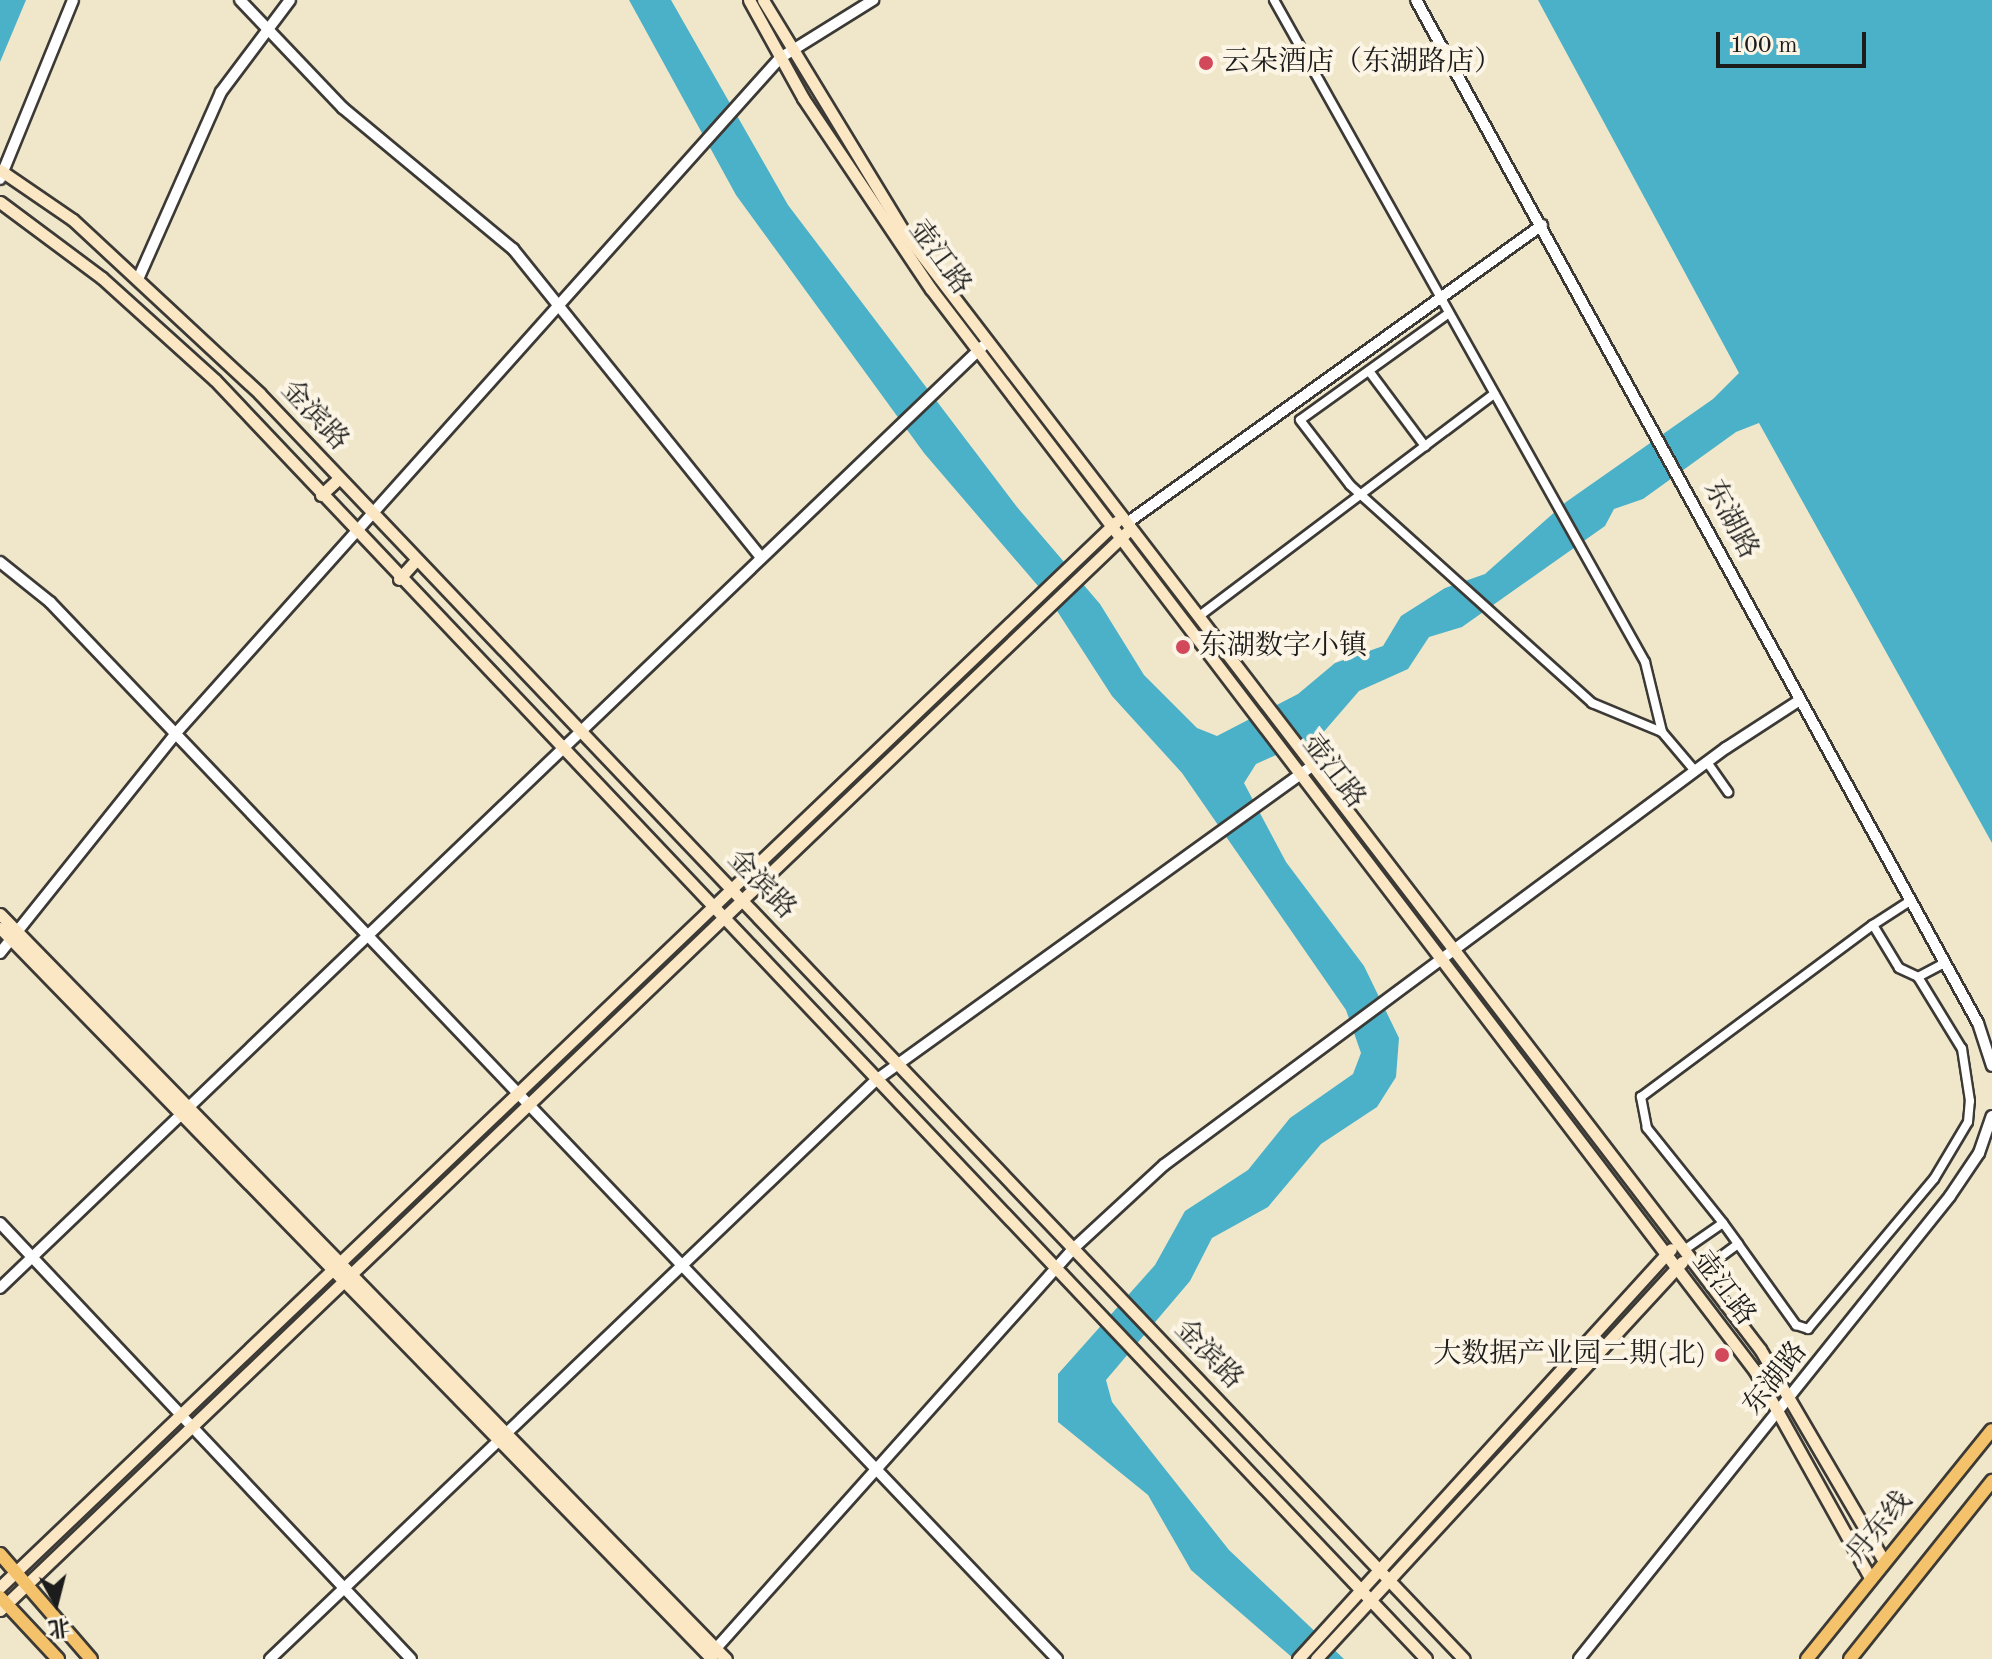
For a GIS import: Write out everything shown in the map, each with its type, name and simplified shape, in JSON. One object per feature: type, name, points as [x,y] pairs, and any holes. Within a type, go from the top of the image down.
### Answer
[{"type":"main road","name":"壶江路","points":[[749,0],[859,167],[983,346],[1448,954],[1782,1411],[1870,1578]]},
{"type":"main road","name":"壶江路","points":[[763,0],[785,54]]},
{"type":"main road","name":"金滨路","points":[[1,174],[139,277],[339,478],[1464,1659]]},
{"type":"main road","name":"金滨路","points":[[0,202],[162,329],[1056,1270],[1089,1299],[1426,1659]]},
{"type":"main road","points":[[321,495],[339,478]]},
{"type":"main road","name":"壶江路","points":[[1123,526],[1198,617],[1260,706]]},
{"type":"main road","points":[[58,1659],[2,1603],[27,1584],[186,1422],[343,1269],[740,898],[1027,615],[1085,549],[1123,526]]},
{"type":"main road","points":[[523,1099],[710,904],[1027,615],[1096,560],[1123,526]]},
{"type":"main road","points":[[399,579],[416,560]]},
{"type":"main road","points":[[0,914],[14,936],[343,1269],[711,1656],[726,1659]]},
{"type":"main road","points":[[0,928],[14,936]]},
{"type":"main road","name":"壶江路","points":[[1448,954],[1683,1250],[1793,1397],[1884,1561]]},
{"type":"main road","points":[[1298,1659],[1359,1587],[1379,1569],[1666,1253],[1683,1250]]},
{"type":"main road","points":[[1316,1659],[1677,1266],[1683,1250]]},
{"type":"main road","points":[[0,1587],[186,1422]]},
{"type":"main road","name":"丹东线","points":[[1807,1659],[1992,1430]]},
{"type":"main road","name":"丹东线","points":[[1850,1659],[1992,1481]]},
{"type":"main road","points":[[0,1554],[91,1659]]},
{"type":"street","points":[[1,174],[73,0]]},
{"type":"street","points":[[240,0],[343,108],[499,234],[563,306],[760,556]]},
{"type":"street","points":[[139,277],[221,92],[265,27],[290,0]]},
{"type":"street","points":[[0,953],[176,733],[358,537],[785,54],[873,0]]},
{"type":"street","points":[[1274,0],[1441,297],[1590,574],[1645,662],[1662,732],[1695,771]]},
{"type":"street","name":"东湖路","points":[[1416,0],[1978,1023],[1992,1066]]},
{"type":"street","points":[[1123,526],[1542,225]]},
{"type":"street","points":[[1449,313],[1300,420],[1360,495],[1592,703],[1662,732]]},
{"type":"street","points":[[0,1288],[760,556],[983,346]]},
{"type":"street","points":[[1369,371],[1425,446]]},
{"type":"street","points":[[1198,617],[1494,394]]},
{"type":"street","points":[[0,562],[50,602],[1057,1659]]},
{"type":"street","points":[[711,1656],[1074,1248],[1164,1165],[1707,762],[1800,700]]},
{"type":"street","points":[[1707,762],[1728,792]]},
{"type":"street","points":[[270,1659],[876,1080],[901,1067],[1308,769]]},
{"type":"street","points":[[1873,925],[1899,968],[1918,977],[1962,1049],[1970,1092],[1968,1122],[1934,1179],[1808,1329],[1796,1325],[1723,1223],[1647,1128],[1639,1101],[1873,925],[1910,901]]},
{"type":"street","points":[[1918,977],[1944,963]]},
{"type":"street","name":"东湖路","points":[[1579,1659],[1782,1411],[1950,1196],[1979,1153],[1992,1116]]},
{"type":"street","points":[[0,1223],[411,1659]]},
{"type":"street","points":[[1683,1250],[1723,1223]]},
{"type":"street","points":[[1700,1272],[1738,1244]]},
{"type":"water","points":[[0,0],[26,0],[0,62]]},
{"type":"water","points":[[629,0],[671,0],[788,205],[1017,507],[1100,604],[1144,675],[1197,728],[1217,736],[1298,694],[1335,663],[1383,646],[1401,616],[1445,588],[1485,574],[1566,502],[1713,399],[1739,373],[1538,0],[1992,0],[1992,843],[1759,423],[1736,432],[1643,499],[1614,509],[1605,526],[1462,627],[1429,637],[1408,669],[1359,691],[1321,735],[1256,764],[1244,783],[1286,862],[1364,966],[1399,1038],[1396,1077],[1377,1107],[1321,1144],[1268,1207],[1212,1238],[1190,1281],[1106,1380],[1112,1402],[1229,1550],[1344,1659],[1294,1659],[1191,1570],[1148,1495],[1058,1422],[1058,1374],[1155,1265],[1185,1211],[1248,1170],[1290,1118],[1353,1074],[1361,1053],[1346,1010],[1182,773],[1112,696],[1050,600],[924,453],[736,195]]},
{"type":"place","name":"云朵酒店（东湖路店）","points":[[1206,63]]},
{"type":"place","name":"东湖数字小镇","points":[[1183,647]]},
{"type":"place","name":"大数据产业园二期(北)","points":[[1722,1355]]}]
